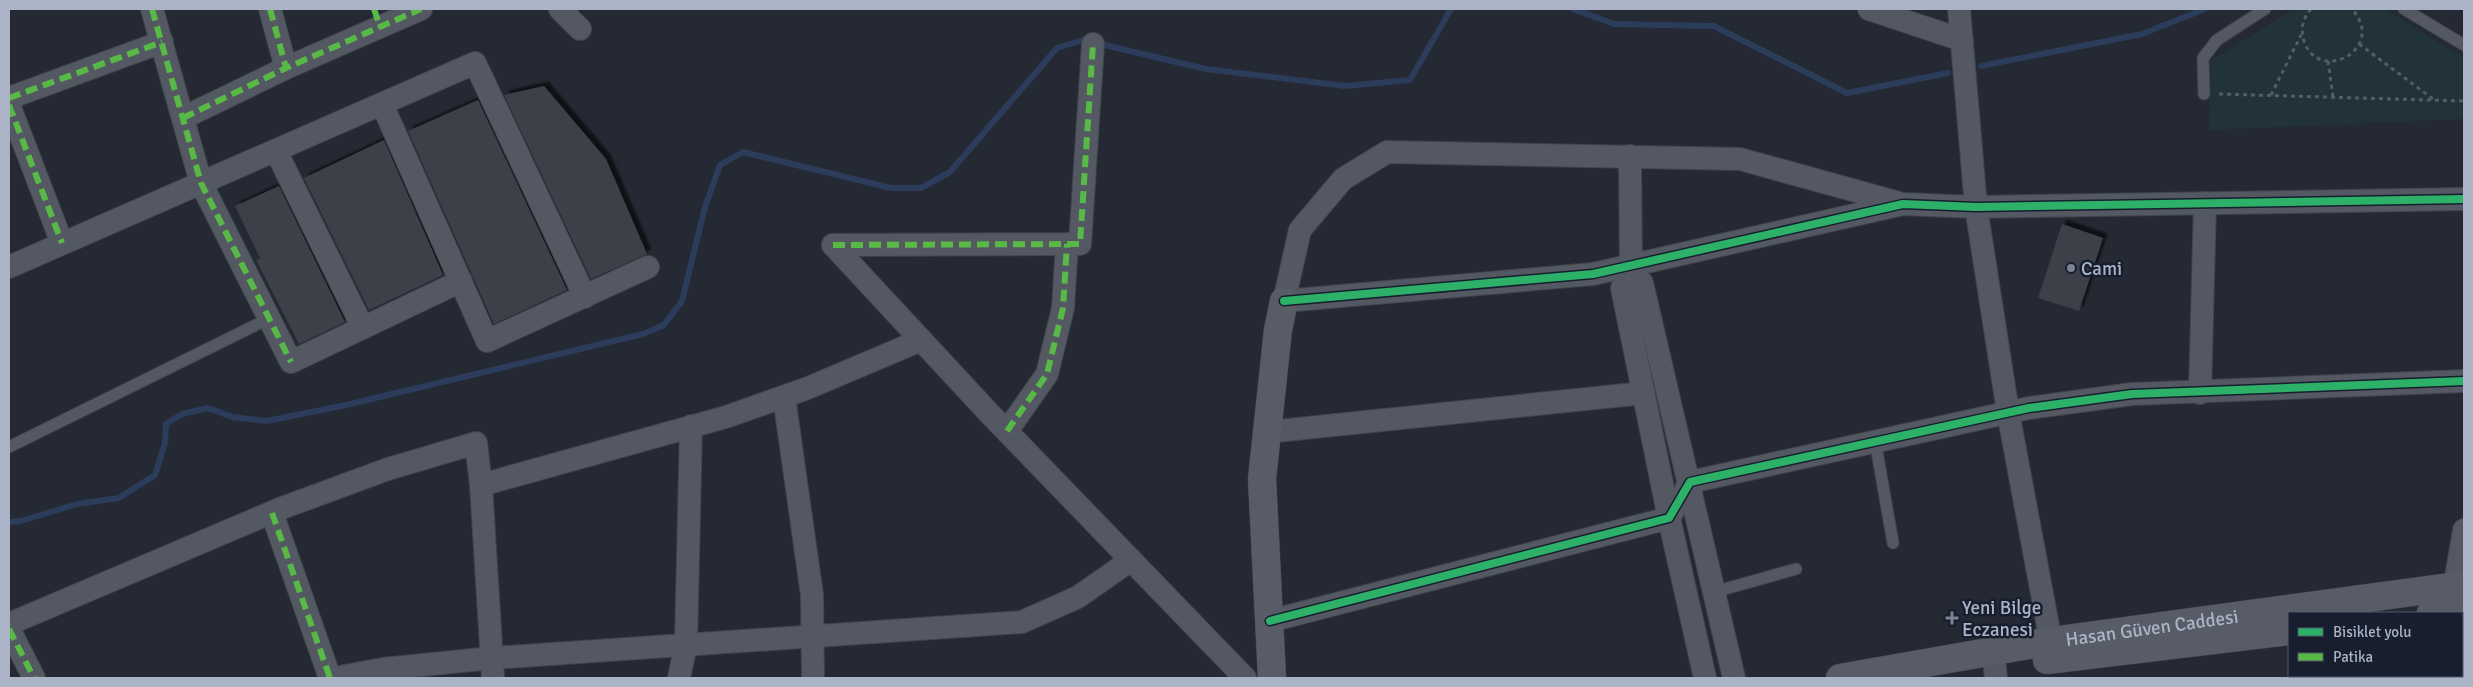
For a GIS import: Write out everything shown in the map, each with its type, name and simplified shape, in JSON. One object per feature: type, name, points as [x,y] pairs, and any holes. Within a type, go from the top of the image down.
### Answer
[{"type":"street","points":[[152,9],[201,183],[291,362],[461,281]]},
{"type":"street","points":[[270,9],[286,68]]},
{"type":"street","points":[[183,118],[286,68],[377,18],[421,9]]},
{"type":"street","points":[[560,9],[580,29]]},
{"type":"street","points":[[1873,9],[1962,40]]},
{"type":"street","points":[[1959,9],[1976,207],[2008,412],[2052,650]]},
{"type":"street","points":[[9,98],[162,42]]},
{"type":"street","points":[[1093,44],[1080,244],[833,245],[1007,431],[1245,678]]},
{"type":"street","points":[[9,267],[62,242],[276,151],[475,63],[585,297]]},
{"type":"street","points":[[382,104],[487,340],[648,267]]},
{"type":"street","points":[[9,106],[62,242]]},
{"type":"street","points":[[276,151],[363,328]]},
{"type":"street","points":[[1272,678],[1262,479],[1278,330],[1284,301],[1300,230],[1343,179],[1387,152],[1740,159],[1903,204],[1976,207],[2464,199]]},
{"type":"street","points":[[1630,156],[1631,269],[1622,288],[1670,518],[1706,678]]},
{"type":"street","points":[[2200,393],[2205,203]]},
{"type":"street","points":[[1284,301],[1631,269],[1903,204]]},
{"type":"street","points":[[1007,431],[1048,374],[1063,308],[1068,244]]},
{"type":"street","points":[[1631,269],[1642,283],[1690,482],[1734,678]]},
{"type":"street","points":[[481,485],[691,426],[784,397],[921,340]]},
{"type":"street","points":[[1270,621],[1670,518],[1690,482],[2008,412],[2132,394],[2200,393],[2464,381]]},
{"type":"street","points":[[1267,432],[1644,393]]},
{"type":"street","points":[[784,397],[812,595],[813,678]]},
{"type":"street","points":[[680,678],[686,644],[691,426]]},
{"type":"street","points":[[9,624],[272,512],[388,469],[476,444],[481,485],[492,668]]},
{"type":"street","points":[[272,512],[330,678]]},
{"type":"street","points":[[2453,603],[2464,530]]},
{"type":"street","points":[[334,678],[383,668],[492,668],[686,644],[1022,622],[1078,596],[1131,560]]},
{"type":"street","name":"Hasan Güven Caddesi","points":[[2376,612],[2453,603]]},
{"type":"street","name":"Hasan Güven Caddesi","points":[[1937,678],[1995,666],[2052,650],[2288,622]]},
{"type":"street","points":[[9,629],[34,678]]},
{"type":"street","name":"Hasan Güven Caddesi","points":[[2052,650],[2288,631]]},
{"type":"street","name":"Hasan Güven Caddesi","points":[[1840,678],[1995,666]]},
{"type":"lane","points":[[2204,94],[2203,58],[2217,40],[2265,9]]},
{"type":"lane","points":[[2404,9],[2464,45]]},
{"type":"lane","points":[[9,447],[270,318]]},
{"type":"lane","points":[[1875,440],[1893,543]]},
{"type":"lane","points":[[1714,592],[1796,569]]},
{"type":"path","points":[[2311,9],[2302,24],[2302,34],[2310,52],[2328,61],[2346,58],[2360,44],[2362,24],[2352,9]]},
{"type":"path","points":[[2270,95],[2302,34]]},
{"type":"path","points":[[2360,44],[2434,100]]},
{"type":"path","points":[[2328,61],[2333,97]]},
{"type":"path","points":[[2204,94],[2464,101]]},
{"type":"shaded area","points":[[2294,9],[2385,9],[2464,58],[2464,119],[2209,130],[2211,61]]},
{"type":"building","points":[[544,86],[606,159],[647,254],[591,279],[504,95]]},
{"type":"building","points":[[478,100],[567,290],[494,324],[408,131]]},
{"type":"building","points":[[384,140],[443,275],[369,310],[304,178]]},
{"type":"building","points":[[279,186],[345,322],[299,344],[256,260],[260,258],[235,206]]},
{"type":"building","name":"Cami","points":[[2062,224],[2103,238],[2079,311],[2038,298]]},
{"type":"waterway","points":[[9,522],[21,521],[77,504],[119,498],[155,475],[165,443],[166,424],[182,414],[208,408],[232,417],[267,421],[346,405],[643,334],[664,325],[682,301],[705,207],[720,165],[743,152],[891,188],[921,188],[950,172],[1057,48],[1083,40],[1206,69],[1345,86],[1410,80],[1451,9]]},
{"type":"waterway","points":[[1573,9],[1614,24],[1714,26],[1847,93],[1948,73]]},
{"type":"waterway","points":[[1981,66],[2142,34],[2205,9]]},
{"type":"marked path","points":[[152,9],[201,183],[291,362]]},
{"type":"marked path","points":[[270,9],[286,68],[421,9]]},
{"type":"marked path","points":[[374,9],[380,27]]},
{"type":"marked path","points":[[9,98],[162,42]]},
{"type":"marked path","points":[[833,245],[1080,244],[1093,44]]},
{"type":"marked path","points":[[183,118],[286,68]]},
{"type":"marked path","points":[[9,105],[62,243]]},
{"type":"marked path","points":[[1007,431],[1047,374],[1063,308],[1067,244]]},
{"type":"marked path","points":[[272,513],[330,678]]},
{"type":"marked path","points":[[9,629],[34,678]]},
{"type":"cycle path","points":[[1284,301],[1593,274],[1903,204],[1976,207],[2464,199]]},
{"type":"cycle path","points":[[1270,621],[1669,518],[1690,482],[2029,408],[2132,394],[2464,381]]},
{"type":"place","name":"Cami","points":[[2071,268]]},
{"type":"place","name":"Yeni Bilge Eczanesi","points":[[1952,618]]}]
